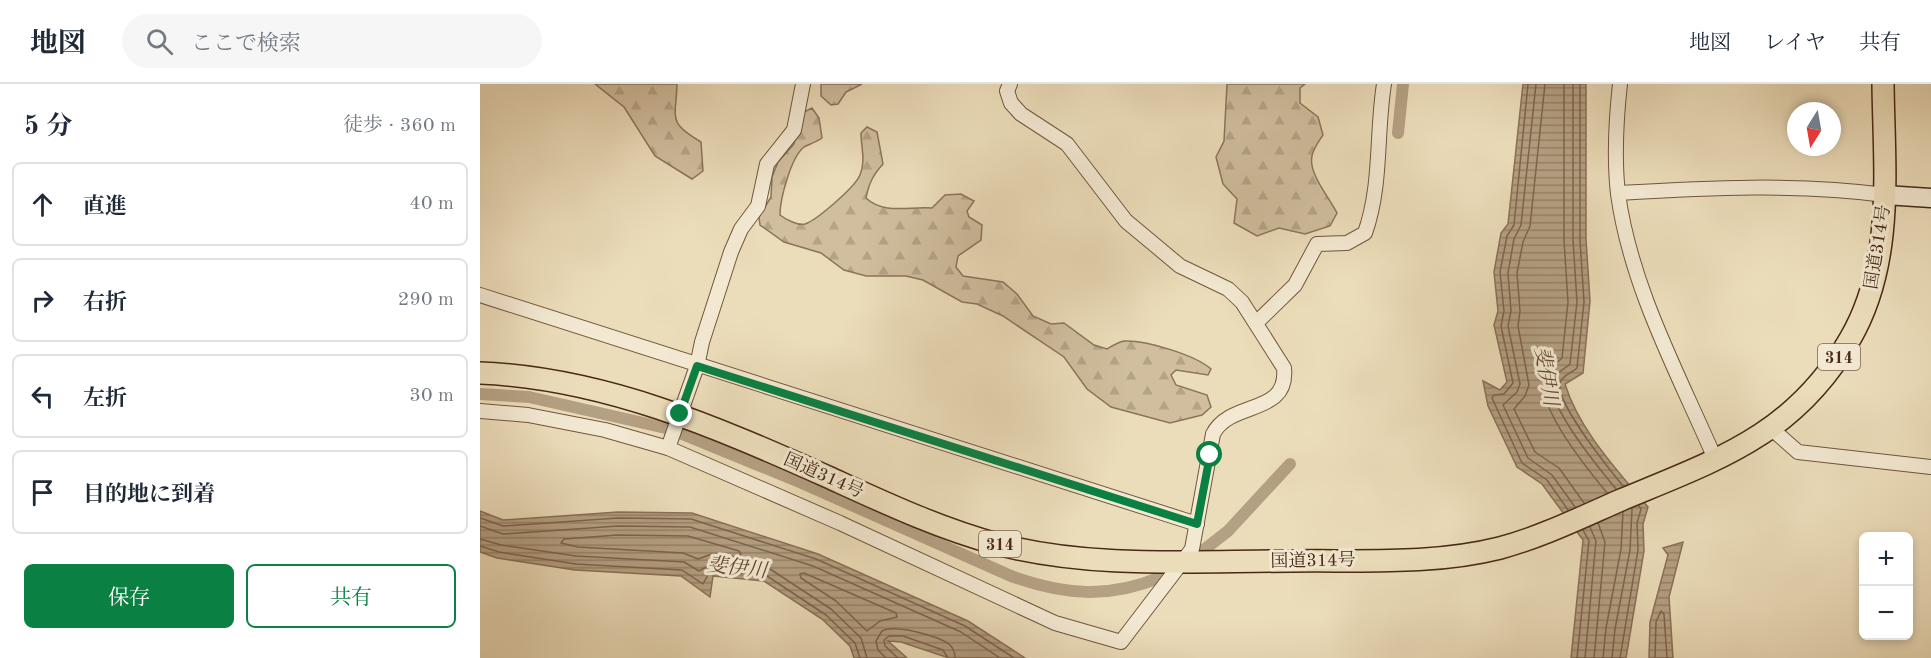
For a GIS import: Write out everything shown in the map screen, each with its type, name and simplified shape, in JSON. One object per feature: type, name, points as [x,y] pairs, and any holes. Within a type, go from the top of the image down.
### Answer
[{"type":"highway","name":"国道314号","points":[[480,373],[508,374],[605,390],[680,414],[948,529],[998,544],[1070,558],[1119,562],[1416,559],[1456,556],[1500,548],[1545,532],[1712,462],[1772,429],[1799,406],[1829,374],[1853,335],[1869,297],[1878,264],[1885,195],[1883,84]]},
{"type":"main road","points":[[1885,195],[1931,198]]},
{"type":"street","points":[[668,448],[697,366],[702,342],[731,252],[741,229],[758,206],[767,164],[794,129],[803,84]]},
{"type":"street","points":[[480,411],[528,415],[594,428],[668,448],[780,495],[1055,624],[1121,642],[1192,549],[1213,434],[1218,425],[1226,418],[1269,401],[1280,393],[1285,381],[1284,368],[1242,302],[1228,289],[1180,266],[1126,221],[1067,144],[1021,114],[1011,103],[1007,91],[1010,84]]},
{"type":"street","points":[[1256,323],[1295,285],[1317,244],[1347,243],[1365,233],[1376,189],[1378,128],[1384,84]]},
{"type":"street","points":[[1620,84],[1616,124],[1618,193],[1626,236],[1644,294],[1712,462]]},
{"type":"street","points":[[1618,193],[1798,189],[1885,195]]},
{"type":"street","points":[[480,295],[1197,524]]},
{"type":"street","points":[[1772,429],[1798,452],[1931,467]]},
{"type":"green space","points":[[595,84],[677,84],[676,119],[683,129],[701,142],[703,171],[692,179],[655,156],[624,107]]},
{"type":"green space","points":[[821,84],[862,84],[846,92],[838,104],[831,105],[821,96]]},
{"type":"green space","points":[[1227,84],[1305,84],[1300,88],[1300,103],[1318,117],[1323,135],[1313,153],[1313,170],[1337,213],[1330,226],[1305,234],[1279,228],[1257,236],[1234,223],[1237,199],[1223,184],[1216,157],[1224,141]]},
{"type":"green space","points":[[812,108],[819,118],[822,138],[799,152],[784,189],[780,215],[795,223],[805,224],[844,195],[862,170],[861,133],[867,127],[877,132],[883,164],[872,180],[866,198],[881,206],[898,209],[932,208],[945,195],[961,194],[974,201],[967,211],[969,217],[982,225],[981,240],[958,256],[956,267],[963,276],[1003,282],[1017,294],[1033,316],[1051,324],[1064,323],[1094,345],[1107,349],[1124,341],[1145,343],[1170,349],[1204,364],[1211,369],[1208,375],[1176,370],[1171,375],[1176,385],[1207,395],[1211,407],[1202,415],[1170,423],[1111,407],[1087,389],[1064,357],[1003,316],[977,304],[962,302],[923,280],[906,276],[866,276],[844,270],[821,253],[784,242],[760,225],[759,217],[771,197],[772,177],[778,162],[794,144],[802,113]]},
{"type":"water","name":"斐伊川","points":[[1523,84],[1586,84],[1586,239],[1590,301],[1583,373],[1565,384],[1571,401],[1590,434],[1648,507],[1643,524],[1644,551],[1626,658],[1571,658],[1583,540],[1542,484],[1517,467],[1488,406],[1483,381],[1500,390],[1507,382],[1494,325],[1498,311],[1494,272],[1501,233],[1508,224]]},
{"type":"water","name":"斐伊川","points":[[480,511],[503,520],[618,512],[692,513],[818,554],[968,621],[1025,658],[949,658],[901,642],[888,641],[907,658],[854,658],[850,646],[822,619],[764,581],[713,576],[710,597],[681,576],[575,570],[497,558],[480,552]]},
{"type":"water","points":[[1683,542],[1669,597],[1673,658],[1649,658],[1650,622],[1668,555],[1663,548]]},
{"type":"waterway","points":[[1398,133],[1403,84]]},
{"type":"waterway","points":[[480,394],[529,397],[670,429],[802,483],[1011,576],[1049,587],[1086,592],[1105,591],[1123,589],[1161,577]]},
{"type":"waterway","points":[[1205,549],[1228,531],[1290,464]]},
{"type":"route","points":[[680,414],[697,366],[1197,524],[1210,455]]}]
